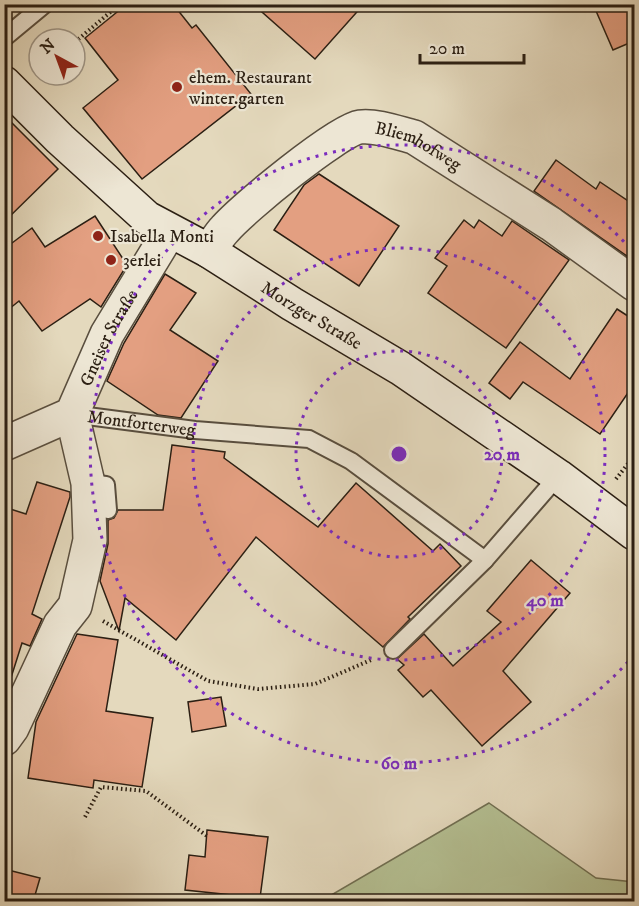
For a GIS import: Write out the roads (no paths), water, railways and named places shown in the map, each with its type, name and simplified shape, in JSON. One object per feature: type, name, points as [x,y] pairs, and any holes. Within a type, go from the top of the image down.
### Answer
[{"type":"street","name":"Morzger Straße","points":[[4,83],[147,219],[209,251],[292,304],[400,368],[558,476],[634,532]]},
{"type":"street","name":"Bliemhofweg","points":[[209,251],[225,229],[258,199],[337,138],[359,127],[388,130],[414,137],[551,225],[634,284]]},
{"type":"street","name":"Gneiser Straße","points":[[72,414],[107,334],[169,232]]},
{"type":"street","points":[[4,444],[72,414]]},
{"type":"street","name":"Montforterweg","points":[[4,739],[12,728],[60,625],[75,606],[90,540],[88,483],[72,414]]},
{"type":"lane","points":[[4,38],[45,4]]},
{"type":"lane","name":"Montforterweg","points":[[72,414],[195,430],[309,439],[351,461],[485,560]]},
{"type":"lane","points":[[393,650],[485,560],[558,476]]},
{"type":"lane","points":[[88,483],[106,485],[108,510]]},
{"type":"place","name":"ehem. Restaurant winter.garten","points":[[177,87]]},
{"type":"place","name":"Isabella Monti","points":[[98,236]]},
{"type":"place","name":"3erlei","points":[[111,260]]}]
